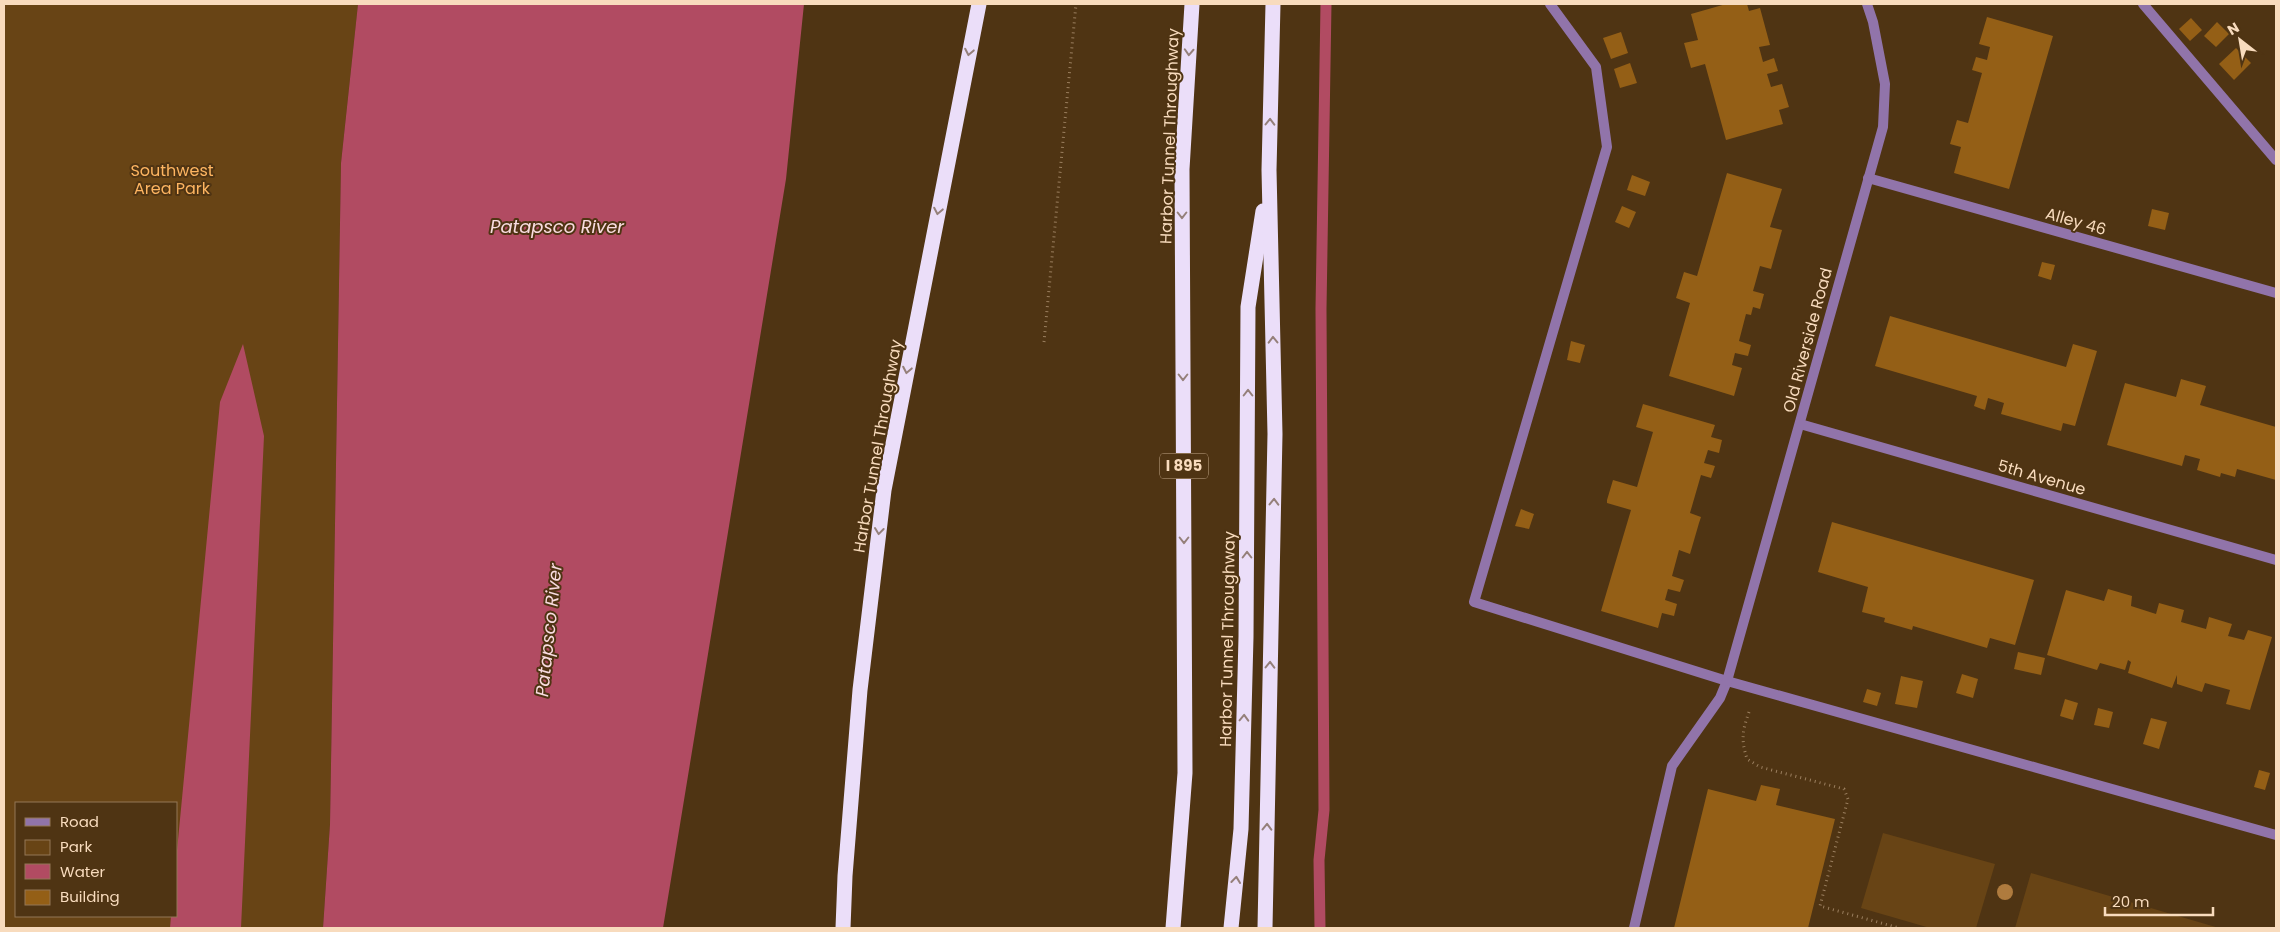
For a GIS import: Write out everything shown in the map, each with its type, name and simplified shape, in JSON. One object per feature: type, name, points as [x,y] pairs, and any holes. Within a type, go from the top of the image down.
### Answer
[{"type":"highway","name":"Harbor Tunnel Throughway","points":[[843,928],[845,876],[860,690],[884,490],[979,4]]},
{"type":"highway","name":"Harbor Tunnel Throughway","points":[[1173,928],[1185,774],[1182,169],[1192,4]]},
{"type":"highway","name":"Harbor Tunnel Throughway","points":[[1265,928],[1275,434],[1269,170],[1273,4]]},
{"type":"highway","name":"Harbor Tunnel Throughway","points":[[1231,928],[1241,829],[1246,637],[1248,307],[1269,170]]},
{"type":"street","points":[[1550,4],[1596,67],[1608,147],[1474,602],[1727,681],[2276,835]]},
{"type":"street","name":"Old Riverside Road","points":[[1634,928],[1672,766],[1720,698],[1727,681],[1883,127],[1885,84],[1873,22],[1867,4]]},
{"type":"street","points":[[2142,4],[2276,160]]},
{"type":"street","name":"Alley 46","points":[[1868,178],[2276,293]]},
{"type":"street","name":"5th Avenue","points":[[1800,424],[2276,560]]},
{"type":"path","points":[[1044,342],[1076,4]]},
{"type":"path","points":[[1747,716],[1742,742],[1747,759],[1760,766],[1844,789],[1848,799],[1820,906],[1899,928]]},
{"type":"green space","name":"Southwest Area Park","points":[[4,4],[358,4],[341,163],[330,824],[323,928],[4,928]]},
{"type":"green space","points":[[1883,833],[1995,864],[1976,928],[1930,928],[1861,908]]},
{"type":"green space","points":[[2031,873],[2219,928],[2015,928]]},
{"type":"water","name":"Patapsco River","points":[[358,4],[804,4],[786,179],[663,928],[323,928],[330,824],[341,163]]},
{"type":"water","points":[[243,344],[264,436],[241,928],[170,928],[171,917],[178,917],[178,840],[220,402]]},
{"type":"building","points":[[1726,4],[1747,4],[1749,11],[1760,8],[1770,45],[1759,47],[1763,62],[1774,58],[1778,71],[1767,74],[1771,87],[1782,84],[1789,107],[1779,110],[1783,124],[1726,140],[1705,64],[1691,68],[1684,43],[1698,40],[1691,14]]},
{"type":"building","points":[[1987,17],[2053,36],[2009,189],[1954,173],[1961,147],[1950,144],[1957,120],[1968,123],[1982,73],[1972,70],[1976,57],[1987,60],[1990,47],[1979,44]]},
{"type":"building","points":[[2191,18],[2202,30],[2190,41],[2179,29]]},
{"type":"building","points":[[2217,22],[2229,34],[2216,47],[2204,36]]},
{"type":"building","points":[[1621,32],[1628,53],[1611,59],[1603,38]]},
{"type":"building","points":[[2236,48],[2251,63],[2234,80],[2219,64]]},
{"type":"building","points":[[1630,63],[1637,83],[1620,88],[1614,69]]},
{"type":"building","points":[[1727,173],[1782,189],[1770,227],[1782,230],[1771,269],[1760,266],[1753,291],[1764,294],[1760,309],[1753,307],[1751,315],[1746,314],[1739,341],[1751,345],[1748,356],[1735,353],[1732,365],[1742,368],[1734,396],[1669,376],[1690,303],[1676,298],[1684,272],[1697,276]]},
{"type":"building","points":[[1632,175],[1650,182],[1645,196],[1627,190]]},
{"type":"building","points":[[1622,206],[1636,212],[1629,228],[1615,222]]},
{"type":"building","points":[[2152,209],[2169,213],[2165,230],[2148,226]]},
{"type":"building","points":[[2042,262],[2055,265],[2051,280],[2038,276]]},
{"type":"building","points":[[1890,316],[2066,367],[2073,344],[2097,351],[2075,426],[2063,423],[2061,431],[2001,414],[2004,403],[1988,398],[1985,410],[1974,406],[1977,396],[1875,366]]},
{"type":"building","points":[[1571,341],[1585,345],[1580,363],[1567,360]]},
{"type":"building","points":[[2181,379],[2206,386],[2200,405],[2276,427],[2276,480],[2237,469],[2235,477],[2221,473],[2220,477],[2197,470],[2200,459],[2185,455],[2182,466],[2107,445],[2125,383],[2176,397]]},
{"type":"building","points":[[1643,404],[1715,425],[1711,437],[1722,440],[1719,453],[1708,450],[1704,463],[1715,466],[1711,478],[1701,475],[1690,513],[1701,517],[1690,554],[1679,550],[1672,576],[1684,580],[1680,592],[1668,589],[1665,600],[1677,604],[1674,616],[1662,613],[1658,628],[1601,611],[1631,510],[1607,503],[1607,500],[1613,480],[1637,487],[1653,432],[1636,427]]},
{"type":"building","points":[[1521,509],[1534,514],[1529,529],[1515,526]]},
{"type":"building","points":[[1832,522],[2034,580],[2015,645],[1990,638],[1987,648],[1913,626],[1912,630],[1884,622],[1885,618],[1862,612],[1868,587],[1818,572]]},
{"type":"building","points":[[2108,589],[2132,596],[2131,606],[2156,614],[2159,603],[2184,610],[2181,622],[2206,629],[2209,617],[2232,624],[2228,636],[2244,640],[2248,630],[2272,637],[2250,710],[2226,704],[2230,690],[2205,683],[2202,692],[2177,684],[2177,675],[2172,688],[2128,673],[2131,662],[2128,660],[2125,670],[2100,663],[2097,670],[2047,655],[2066,590],[2104,601]]},
{"type":"building","points":[[2018,652],[2045,658],[2041,675],[2014,669]]},
{"type":"building","points":[[1962,674],[1978,679],[1973,698],[1956,693]]},
{"type":"building","points":[[1901,676],[1923,681],[1917,708],[1895,704]]},
{"type":"building","points":[[1867,689],[1881,693],[1877,706],[1863,702]]},
{"type":"building","points":[[2065,699],[2078,703],[2073,720],[2060,716]]},
{"type":"building","points":[[2098,708],[2113,712],[2109,728],[2094,725]]},
{"type":"building","points":[[2151,718],[2167,722],[2159,749],[2143,744]]},
{"type":"building","points":[[2259,770],[2270,773],[2265,790],[2254,787]]},
{"type":"building","points":[[1761,785],[1780,789],[1776,805],[1835,819],[1808,928],[1674,928],[1708,789],[1756,801]]},
{"type":"waterway","points":[[1320,928],[1319,860],[1324,810],[1321,309],[1326,4]]}]
